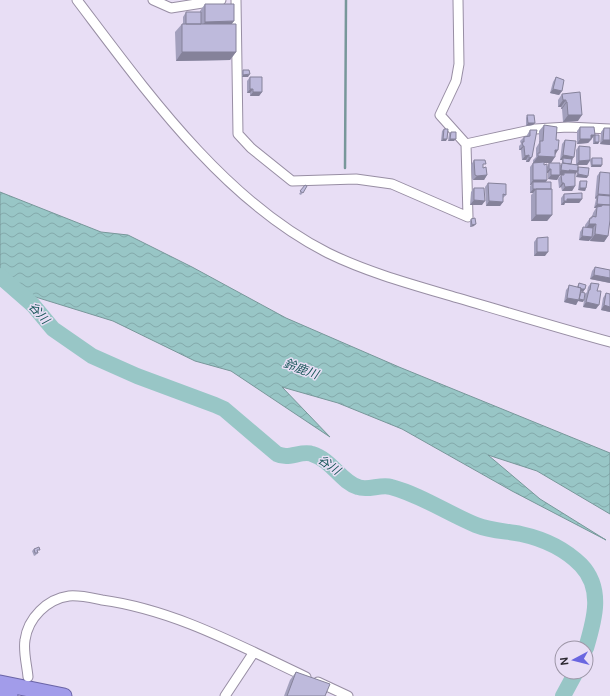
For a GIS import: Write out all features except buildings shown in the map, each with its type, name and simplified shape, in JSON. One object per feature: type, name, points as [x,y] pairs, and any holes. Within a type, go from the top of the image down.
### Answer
[{"type":"highway","points":[[3,692],[64,696]]},
{"type":"street","points":[[77,0],[124,62],[172,121],[209,162],[262,210],[297,235],[328,252],[370,271],[610,342]]},
{"type":"street","points":[[153,0],[171,8],[221,0]]},
{"type":"street","points":[[236,0],[238,134],[251,148],[292,181],[356,179],[392,184],[468,217],[466,144],[440,115],[456,81],[458,64],[458,0]]},
{"type":"street","points":[[466,144],[535,129],[568,127],[610,129]]},
{"type":"street","points":[[28,677],[25,641],[32,620],[39,611],[50,603],[58,599],[71,596],[113,601],[158,612],[186,621],[348,696]]},
{"type":"street","points":[[225,696],[254,652]]},
{"type":"water","name":"鈴鹿川","points":[[0,192],[101,232],[128,235],[192,267],[286,318],[399,367],[610,453],[610,514],[537,471],[488,455],[540,499],[606,540],[512,491],[402,429],[338,403],[282,387],[330,437],[231,371],[195,361],[113,321],[0,286]]},
{"type":"waterway","points":[[345,168],[346,0]]},
{"type":"waterway","name":"谷川","points":[[0,276],[33,305],[53,329],[92,356],[137,376],[224,409],[277,454],[286,456],[306,453],[312,454],[325,461],[346,481],[358,487],[366,488],[387,486],[402,490],[476,525],[493,530],[529,536],[561,549],[581,565],[593,584],[595,605],[588,640]]},
{"type":"waterway","name":"谷川","points":[[563,696],[572,680]]}]
